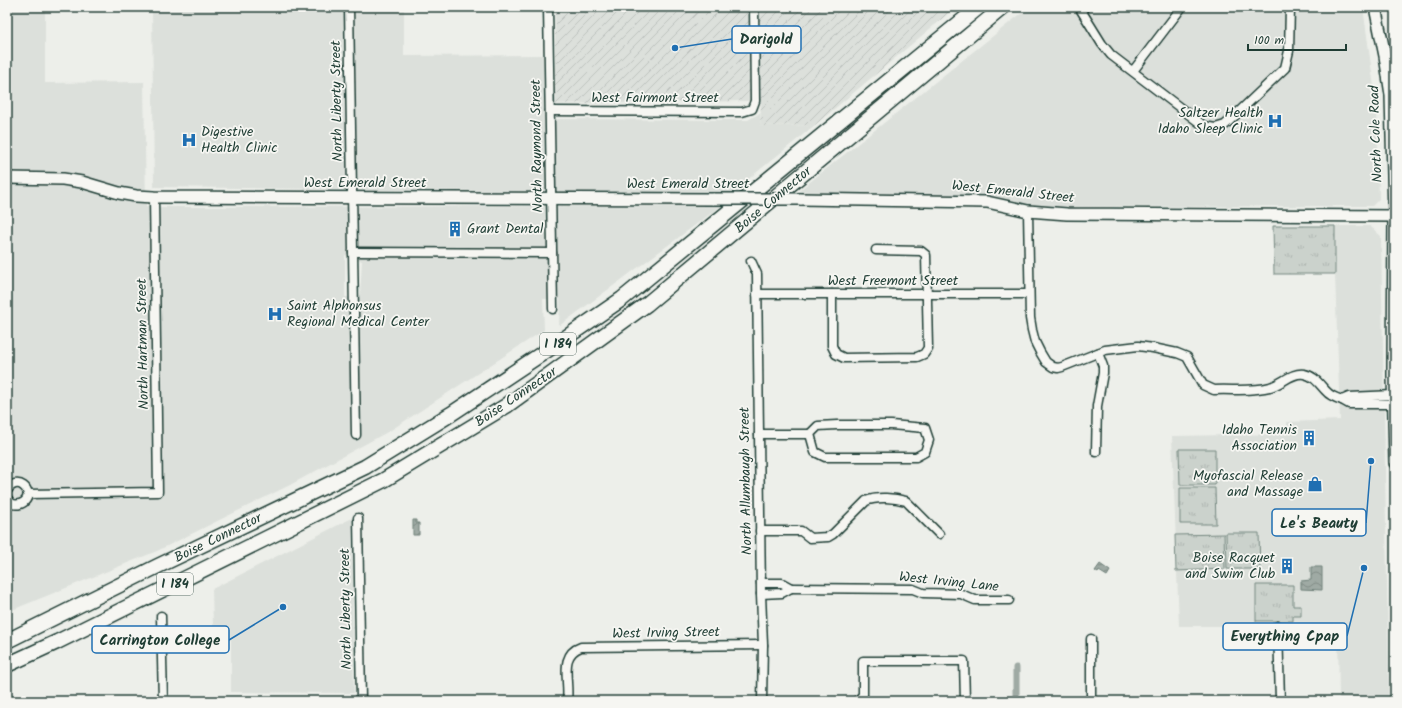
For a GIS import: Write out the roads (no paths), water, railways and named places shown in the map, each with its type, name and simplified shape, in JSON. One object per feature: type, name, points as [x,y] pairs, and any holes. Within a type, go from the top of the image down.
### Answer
[{"type":"highway","name":"Boise Connector","points":[[7,640],[365,467],[451,414],[622,299],[979,7]]},
{"type":"highway","name":"Boise Connector","points":[[7,666],[384,480],[506,406],[648,304],[1003,7]]},
{"type":"highway","points":[[956,45],[1013,7]]},
{"type":"highway","points":[[7,630],[85,602]]},
{"type":"highway","points":[[7,672],[57,642]]},
{"type":"main road","name":"North Cole Road","points":[[1370,7],[1376,36],[1383,44]]},
{"type":"main road","points":[[1375,7],[1383,44]]},
{"type":"main road","name":"North Cole Road","points":[[1382,7],[1386,33],[1383,44],[1391,95],[1394,216],[1395,463]]},
{"type":"main road","name":"West Emerald Street","points":[[7,178],[63,179],[82,182],[119,193],[154,197],[800,199],[987,202],[1028,211],[1067,214],[1394,216]]},
{"type":"street","name":"North Liberty Street","points":[[349,7],[356,435]]},
{"type":"street","name":"North Raymond Street","points":[[548,7],[553,309]]},
{"type":"street","name":"West Fairmont Street","points":[[550,111],[742,112],[752,109],[755,101],[754,7]]},
{"type":"street","points":[[1079,7],[1102,44],[1111,54],[1204,126],[1215,128],[1225,125],[1286,68],[1289,51],[1290,7]]},
{"type":"street","points":[[1133,71],[1182,7]]},
{"type":"street","name":"North Hartman Street","points":[[28,494],[158,492],[154,197]]},
{"type":"street","points":[[1028,211],[1029,294],[1032,330],[1040,352],[1046,362],[1053,367],[1062,367],[1098,353],[1118,348],[1138,346],[1177,353],[1187,357],[1203,385],[1214,390],[1257,389],[1269,387],[1278,384],[1289,377],[1303,374],[1309,375],[1317,380],[1334,398],[1349,404],[1394,403]]},
{"type":"street","points":[[832,294],[832,346],[836,354],[844,358],[916,358],[924,354],[928,348],[926,255],[921,251],[876,250]]},
{"type":"street","points":[[353,252],[552,253]]},
{"type":"street","name":"North Allumbaugh Street","points":[[751,261],[756,274],[757,294],[763,645],[762,701]]},
{"type":"street","name":"West Freemont Street","points":[[757,294],[1029,294]]},
{"type":"street","points":[[1096,452],[1097,406],[1103,374],[1103,366],[1098,353]]},
{"type":"street","points":[[759,434],[810,434],[818,426],[891,425],[926,428],[929,440],[924,452],[916,457],[825,457],[815,452],[810,434]]},
{"type":"street","points":[[7,491],[10,486],[20,484],[26,488],[28,494],[25,501],[19,505],[12,504],[7,498]]},
{"type":"street","points":[[760,531],[801,531],[810,538],[828,537],[833,534],[866,501],[871,499],[900,499],[906,501],[939,534]]},
{"type":"street","name":"North Liberty Street","points":[[358,518],[361,701]]},
{"type":"street","name":"West Irving Lane","points":[[761,583],[782,583],[791,588],[913,589],[923,593],[961,594],[975,600],[1009,600]]},
{"type":"street","name":"West Irving Lane","points":[[761,594],[782,593],[791,588]]},
{"type":"street","points":[[161,616],[163,701]]},
{"type":"street","points":[[1278,626],[1280,701]]},
{"type":"street","points":[[1091,639],[1091,701]]},
{"type":"street","name":"West Irving Street","points":[[567,701],[567,660],[571,651],[581,647],[763,645]]},
{"type":"street","points":[[857,701],[863,695],[863,661],[964,661],[965,701]]},
{"type":"water","points":[[413,520],[416,520],[416,523],[419,523],[419,535],[413,535]]},
{"type":"water","points":[[1100,564],[1110,571],[1107,576],[1099,571],[1098,573],[1095,571]]},
{"type":"water","points":[[1311,567],[1322,567],[1322,590],[1301,589],[1301,581],[1311,580]]},
{"type":"waterway","points":[[1016,668],[1016,701]]},
{"type":"place","name":"Darigold","points":[[675,48]]},
{"type":"place","name":"Saltzer Health Idaho Sleep Clinic","points":[[1275,121]]},
{"type":"place","name":"Digestive Health Clinic","points":[[189,140]]},
{"type":"place","name":"Grant Dental","points":[[455,229]]},
{"type":"place","name":"Saint Alphonsus Regional Medical Center","points":[[275,314]]},
{"type":"place","name":"Idaho Tennis Association","points":[[1309,438]]},
{"type":"place","name":"Le's Beauty","points":[[1371,461]]},
{"type":"place","name":"Myofascial Release and Massage","points":[[1315,484]]},
{"type":"place","name":"Boise Racquet and Swim Club","points":[[1287,566]]},
{"type":"place","name":"Everything Cpap","points":[[1364,568]]},
{"type":"place","name":"Carrington College","points":[[283,607]]}]
